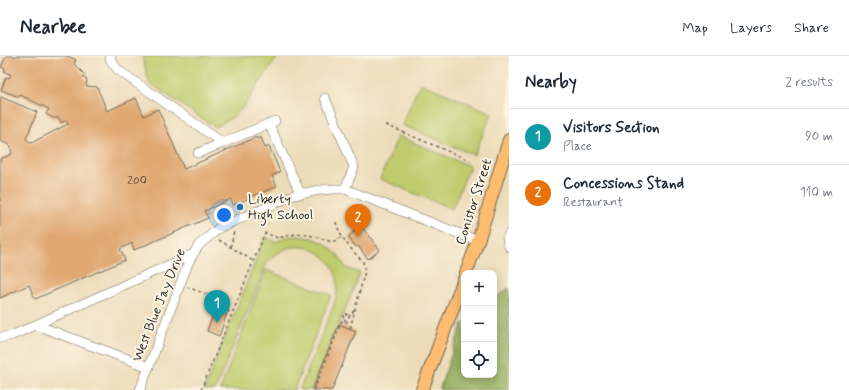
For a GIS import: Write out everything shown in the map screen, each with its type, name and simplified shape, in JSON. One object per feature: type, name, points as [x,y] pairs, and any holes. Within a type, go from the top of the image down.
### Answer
[{"type":"main road","name":"Conistor Street","points":[[467,270],[478,241],[509,140]]},
{"type":"main road","points":[[422,390],[461,287]]},
{"type":"lane","points":[[101,56],[111,58],[118,70],[223,143]]},
{"type":"lane","points":[[325,98],[354,167],[345,190]]},
{"type":"lane","points":[[198,153],[272,122],[300,193]]},
{"type":"lane","name":"West Blue Jay Drive","points":[[140,390],[189,261],[199,245],[219,228],[300,193],[320,190],[345,190],[478,241]]},
{"type":"lane","points":[[509,234],[507,239],[509,247]]},
{"type":"lane","points":[[0,338],[13,335],[36,325],[193,254]]},
{"type":"lane","points":[[36,325],[149,367]]},
{"type":"path","points":[[386,125],[471,161]]},
{"type":"path","points":[[336,222],[342,237],[363,262],[365,271],[350,329]]},
{"type":"path","points":[[231,247],[234,230]]},
{"type":"path","points":[[201,390],[265,233],[278,238],[296,234],[310,235],[329,241],[335,241],[342,237]]},
{"type":"path","points":[[218,239],[254,262]]},
{"type":"path","points":[[186,286],[217,298],[231,315]]},
{"type":"path","points":[[314,390],[342,324],[345,313],[347,314],[344,322],[346,323],[355,309]]},
{"type":"green space","points":[[142,56],[278,56],[245,105],[233,117],[215,127],[149,83]]},
{"type":"green space","points":[[420,83],[492,113],[474,155],[402,125]]},
{"type":"green space","points":[[398,136],[470,166],[452,209],[380,179]]},
{"type":"green space","points":[[296,236],[312,238],[324,243],[338,255],[346,268],[360,273],[312,390],[299,390],[332,309],[337,290],[337,281],[335,272],[328,260],[318,252],[308,248],[296,247],[280,251],[267,263],[215,390],[204,390],[265,237],[276,242],[286,237]]},
{"type":"green space","points":[[266,270],[331,295],[294,390],[220,390]]},
{"type":"green space","points":[[509,288],[509,390],[439,390],[461,327],[461,378],[497,378],[497,297]]},
{"type":"building","name":"Liberty High School","points":[[6,56],[68,56],[76,60],[74,64],[85,75],[83,77],[87,80],[86,86],[97,87],[107,111],[136,98],[144,116],[158,109],[184,169],[256,137],[257,139],[261,137],[265,148],[269,146],[280,172],[272,176],[277,186],[233,205],[231,199],[204,211],[208,218],[134,250],[132,243],[120,249],[125,260],[35,299],[29,285],[0,298],[0,159],[12,154],[10,145],[0,141],[0,98],[1,97],[37,112],[26,139],[31,143],[68,124],[66,120],[61,123],[59,118],[53,118],[46,114],[49,109],[20,95],[19,97],[1,90],[6,77],[9,78],[11,75],[4,71],[5,69],[1,67]]},
{"type":"building","points":[[361,226],[380,250],[368,259],[358,246],[356,247],[348,237]]},
{"type":"building","points":[[215,310],[227,314],[219,336],[207,331]]},
{"type":"building","points":[[339,324],[356,331],[332,390],[312,390]]},
{"type":"place","name":"Liberty High School","points":[[240,207]]},
{"type":"place","name":"Concessions Stand","points":[[358,237]]},
{"type":"place","name":"Visitors Section","points":[[217,323]]}]
